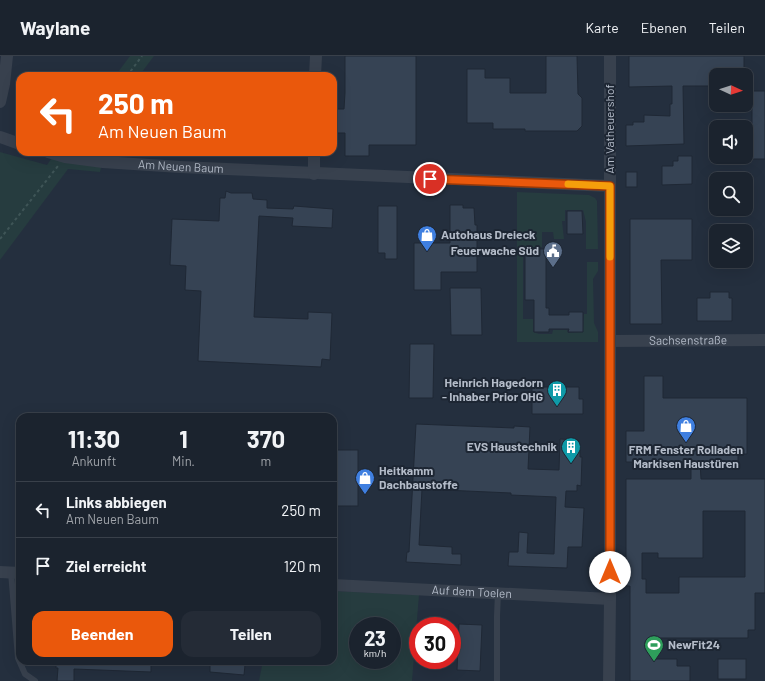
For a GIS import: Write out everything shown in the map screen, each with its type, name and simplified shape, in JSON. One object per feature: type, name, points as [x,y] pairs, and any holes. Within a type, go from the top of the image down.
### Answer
[{"type":"street","points":[[0,102],[4,84],[7,56]]},
{"type":"street","points":[[315,72],[316,56]]},
{"type":"street","name":"Am Vatheuershof","points":[[609,681],[610,56]]},
{"type":"street","points":[[0,137],[16,143]]},
{"type":"street","name":"Am Neuen Baum","points":[[62,156],[103,162],[174,167],[610,186]]},
{"type":"street","points":[[314,156],[314,174]]},
{"type":"street","name":"Sachsenstraße","points":[[610,341],[765,340]]},
{"type":"street","name":"Auf dem Toelen","points":[[337,585],[610,599]]},
{"type":"lane","points":[[10,572],[16,613]]},
{"type":"lane","points":[[497,681],[498,593]]},
{"type":"lane","points":[[21,665],[25,674],[35,681]]},
{"type":"path","points":[[130,72],[142,56]]},
{"type":"path","points":[[0,239],[65,157]]},
{"type":"green space","points":[[130,56],[154,56],[142,72],[118,72]]},
{"type":"green space","points":[[0,152],[47,165],[53,156],[104,156],[100,172],[68,169],[0,260]]},
{"type":"green space","points":[[517,192],[589,195],[597,201],[598,249],[586,249],[586,222],[583,210],[565,210],[565,221],[562,221],[564,239],[554,239],[553,232],[542,232],[542,247],[523,247],[523,319],[533,319],[533,332],[539,334],[552,334],[553,330],[567,330],[568,333],[583,332],[584,314],[587,314],[587,262],[598,262],[598,271],[593,279],[594,323],[598,332],[598,342],[517,342]]},
{"type":"green space","points":[[337,591],[419,595],[417,617],[409,617],[409,669],[413,669],[412,681],[259,681],[262,665],[337,665]]},
{"type":"building","points":[[345,56],[416,56],[416,145],[369,145],[369,156],[345,156],[345,133],[337,133],[337,109],[344,109]]},
{"type":"building","points":[[546,56],[577,56],[578,94],[582,98],[582,126],[577,131],[525,131],[525,129],[493,129],[493,123],[467,123],[467,69],[485,69],[485,78],[510,78],[510,93],[546,93]]},
{"type":"building","points":[[629,56],[744,56],[744,68],[709,68],[709,86],[683,86],[684,144],[626,146],[626,125],[633,125],[633,122],[644,122],[644,115],[670,116],[670,104],[672,104],[672,86],[629,87]]},
{"type":"building","points":[[753,91],[765,91],[765,159],[753,159]]},
{"type":"building","points":[[678,156],[692,156],[692,184],[662,185],[662,166],[673,166],[673,161],[678,161]]},
{"type":"building","points":[[626,172],[637,172],[637,187],[626,187]]},
{"type":"building","points":[[226,191],[231,193],[252,193],[253,199],[267,200],[267,208],[293,209],[294,206],[333,209],[332,228],[292,226],[293,218],[259,216],[254,317],[308,319],[308,312],[332,313],[330,360],[322,359],[321,367],[198,361],[201,291],[185,290],[186,266],[170,265],[172,219],[219,221],[220,198],[225,198]]},
{"type":"building","points":[[450,205],[463,205],[463,208],[474,208],[475,225],[477,225],[477,272],[441,272],[441,290],[414,290],[414,243],[450,243]]},
{"type":"building","points":[[378,206],[397,206],[397,259],[385,259],[385,253],[378,253]]},
{"type":"building","points":[[567,211],[582,211],[583,234],[567,234]]},
{"type":"building","points":[[630,219],[692,219],[692,260],[661,260],[662,324],[630,324]]},
{"type":"building","points":[[525,249],[546,249],[546,308],[549,308],[549,315],[569,315],[569,312],[583,312],[583,332],[568,332],[569,329],[549,329],[549,332],[534,332],[534,300],[525,300]]},
{"type":"building","points":[[450,288],[481,288],[482,335],[451,335]]},
{"type":"building","points":[[710,292],[729,292],[729,298],[732,298],[732,321],[697,321],[697,298],[710,298]]},
{"type":"building","points":[[410,344],[434,344],[433,398],[409,398]]},
{"type":"building","points":[[644,376],[663,376],[663,398],[747,398],[747,454],[738,454],[738,462],[700,462],[701,479],[765,479],[765,593],[755,593],[755,630],[748,630],[748,638],[654,638],[654,659],[677,659],[677,666],[690,666],[690,681],[630,681],[630,586],[626,586],[626,479],[691,479],[691,462],[626,462],[626,431],[644,431]],"holes":[[[703,511],[745,511],[745,577],[679,577],[679,593],[646,593],[646,579],[642,579],[642,553],[658,553],[658,558],[703,558]]]},
{"type":"building","name":"Heinrich Hagedorn - Inhaber Prior OHG","points":[[532,387],[579,387],[579,399],[583,399],[583,414],[532,414]]},
{"type":"building","points":[[416,424],[514,428],[514,426],[530,427],[528,469],[559,470],[560,439],[578,440],[577,450],[580,450],[580,457],[582,457],[581,486],[577,485],[577,491],[566,491],[565,507],[584,508],[582,547],[568,547],[567,568],[508,566],[509,552],[518,552],[519,532],[528,533],[527,553],[554,554],[556,497],[511,495],[511,493],[422,489],[419,545],[452,547],[452,554],[461,554],[461,565],[406,562],[407,552],[409,552]]},
{"type":"building","points":[[337,450],[358,450],[358,506],[337,506]]},
{"type":"building","points":[[461,624],[482,625],[480,671],[457,670],[461,669]]},
{"type":"building","points":[[718,659],[746,659],[746,679],[718,679]]},
{"type":"building","points":[[56,665],[151,665],[151,672],[74,669],[74,681],[57,681],[58,668],[56,668]]},
{"type":"building","points":[[210,665],[245,665],[244,675],[210,672]]},
{"type":"slow traffic","points":[[568,184],[610,186],[610,257]]},
{"type":"place","name":"Autohaus Dreieck","points":[[427,252]]},
{"type":"place","name":"Feuerwache Süd","points":[[553,268]]},
{"type":"place","name":"Heinrich Hagedorn - Inhaber Prior OHG","points":[[557,407]]},
{"type":"place","name":"FRM Fenster Rolladen Markisen Haustüren","points":[[686,443]]},
{"type":"place","name":"EVS Haustechnik","points":[[571,464]]},
{"type":"place","name":"Heitkamm Dachbaustoffe","points":[[365,495]]},
{"type":"place","name":"NewFit24","points":[[654,662]]},
{"type":"route","points":[[430,179],[610,186],[610,572]]}]
